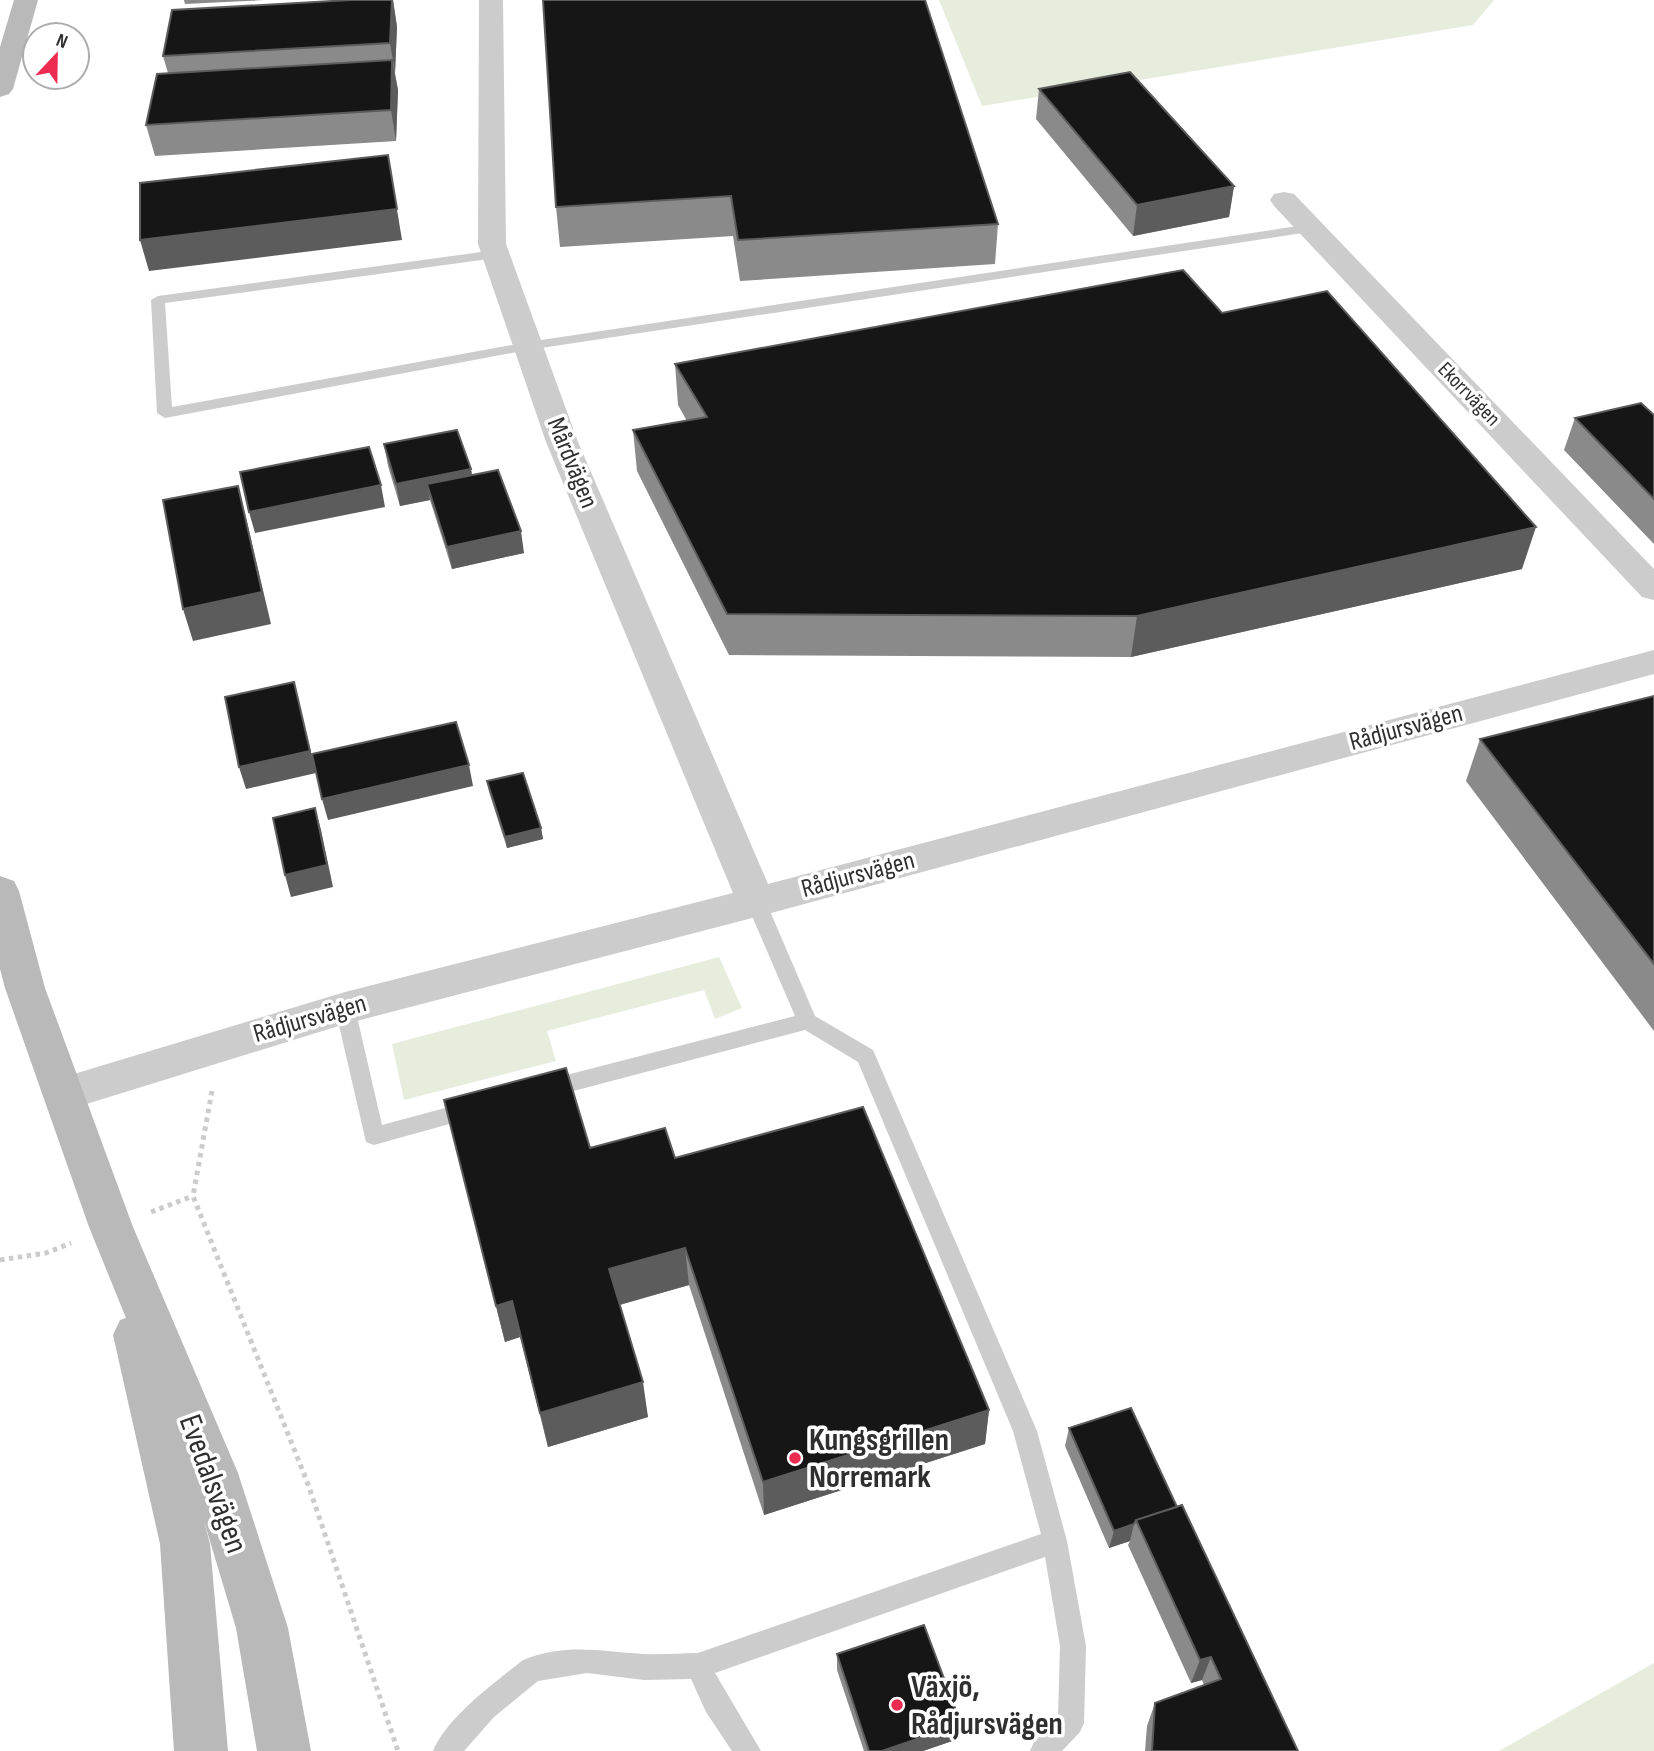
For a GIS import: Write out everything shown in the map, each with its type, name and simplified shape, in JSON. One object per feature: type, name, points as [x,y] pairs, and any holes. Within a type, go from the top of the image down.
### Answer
[{"type":"street","points":[[0,89],[26,0]]},
{"type":"street","name":"Mårdvägen","points":[[491,0],[492,244],[562,442],[756,902]]},
{"type":"street","name":"Ekorrvägen","points":[[1284,200],[1654,589]]},
{"type":"street","name":"Rådjursvägen","points":[[64,1094],[345,1008],[756,902],[1654,662]]},
{"type":"street","name":"Evedalsvägen","points":[[0,891],[24,988],[111,1227],[214,1474],[262,1628],[284,1751]]},
{"type":"street","name":"Evedalsvägen","points":[[111,1227],[185,1544],[201,1751]]},
{"type":"lane","points":[[496,254],[158,300],[165,413],[528,346],[1311,228]]},
{"type":"lane","points":[[756,902],[807,1021],[866,1056],[1025,1431],[1055,1541],[1073,1646],[1071,1723],[1043,1751]]},
{"type":"lane","points":[[345,1008],[373,1136],[489,1105]]},
{"type":"lane","points":[[528,1094],[807,1021]]},
{"type":"lane","points":[[446,1751],[485,1708],[532,1669],[587,1660],[644,1667],[698,1667],[1055,1541]]},
{"type":"lane","points":[[698,1667],[715,1703],[748,1751]]},
{"type":"path","points":[[200,1052],[212,1091],[193,1196],[308,1484],[398,1751]]},
{"type":"path","points":[[0,1260],[46,1253],[111,1227]]},
{"type":"green space","points":[[939,0],[1494,0],[1473,25],[982,106]]},
{"type":"green space","points":[[719,957],[742,1008],[715,1019],[704,990],[547,1031],[556,1061],[404,1100],[392,1044]]},
{"type":"green space","points":[[1654,1663],[1654,1751],[1499,1751]]},
{"type":"building","points":[[392,0],[390,43],[163,56],[172,10]]},
{"type":"building","points":[[543,0],[925,0],[998,224],[738,240],[731,196],[556,207]]},
{"type":"building","points":[[392,60],[391,110],[146,125],[157,74]]},
{"type":"building","points":[[1130,72],[1234,186],[1137,205],[1039,89]]},
{"type":"building","points":[[388,155],[397,209],[140,240],[140,183]]},
{"type":"building","points":[[1183,270],[1222,313],[1327,291],[1536,527],[1137,616],[727,614],[633,430],[707,417],[675,364]]},
{"type":"building","points":[[1641,403],[1654,415],[1654,499],[1575,418]]},
{"type":"building","points":[[457,430],[471,469],[396,484],[384,444]]},
{"type":"building","points":[[369,447],[381,485],[249,512],[240,472]]},
{"type":"building","points":[[498,470],[521,531],[447,547],[427,484]]},
{"type":"building","points":[[238,486],[262,592],[183,609],[163,500]]},
{"type":"building","points":[[294,682],[310,751],[239,767],[225,697]]},
{"type":"building","points":[[1654,696],[1654,964],[1480,739]]},
{"type":"building","points":[[456,722],[469,765],[322,799],[312,754]]},
{"type":"building","points":[[523,773],[541,828],[505,837],[487,781]]},
{"type":"building","points":[[315,808],[327,865],[285,875],[273,818]]},
{"type":"building","points":[[566,1068],[590,1148],[665,1128],[675,1158],[863,1107],[989,1410],[763,1482],[685,1248],[609,1269],[643,1382],[540,1413],[512,1301],[496,1306],[444,1100]]},
{"type":"building","points":[[1131,1408],[1177,1507],[1136,1520],[1134,1524],[1114,1531],[1069,1428]]},
{"type":"building","points":[[1182,1505],[1298,1751],[1152,1751],[1155,1703],[1221,1679],[1211,1657],[1200,1660],[1136,1520]]},
{"type":"building","name":"Växjö, Rådjursvägen","points":[[924,1625],[961,1724],[882,1751],[869,1751],[837,1654]]},
{"type":"place","name":"Kungsgrillen Norremark","points":[[795,1458]]},
{"type":"place","name":"Växjö, Rådjursvägen","points":[[897,1705]]}]
